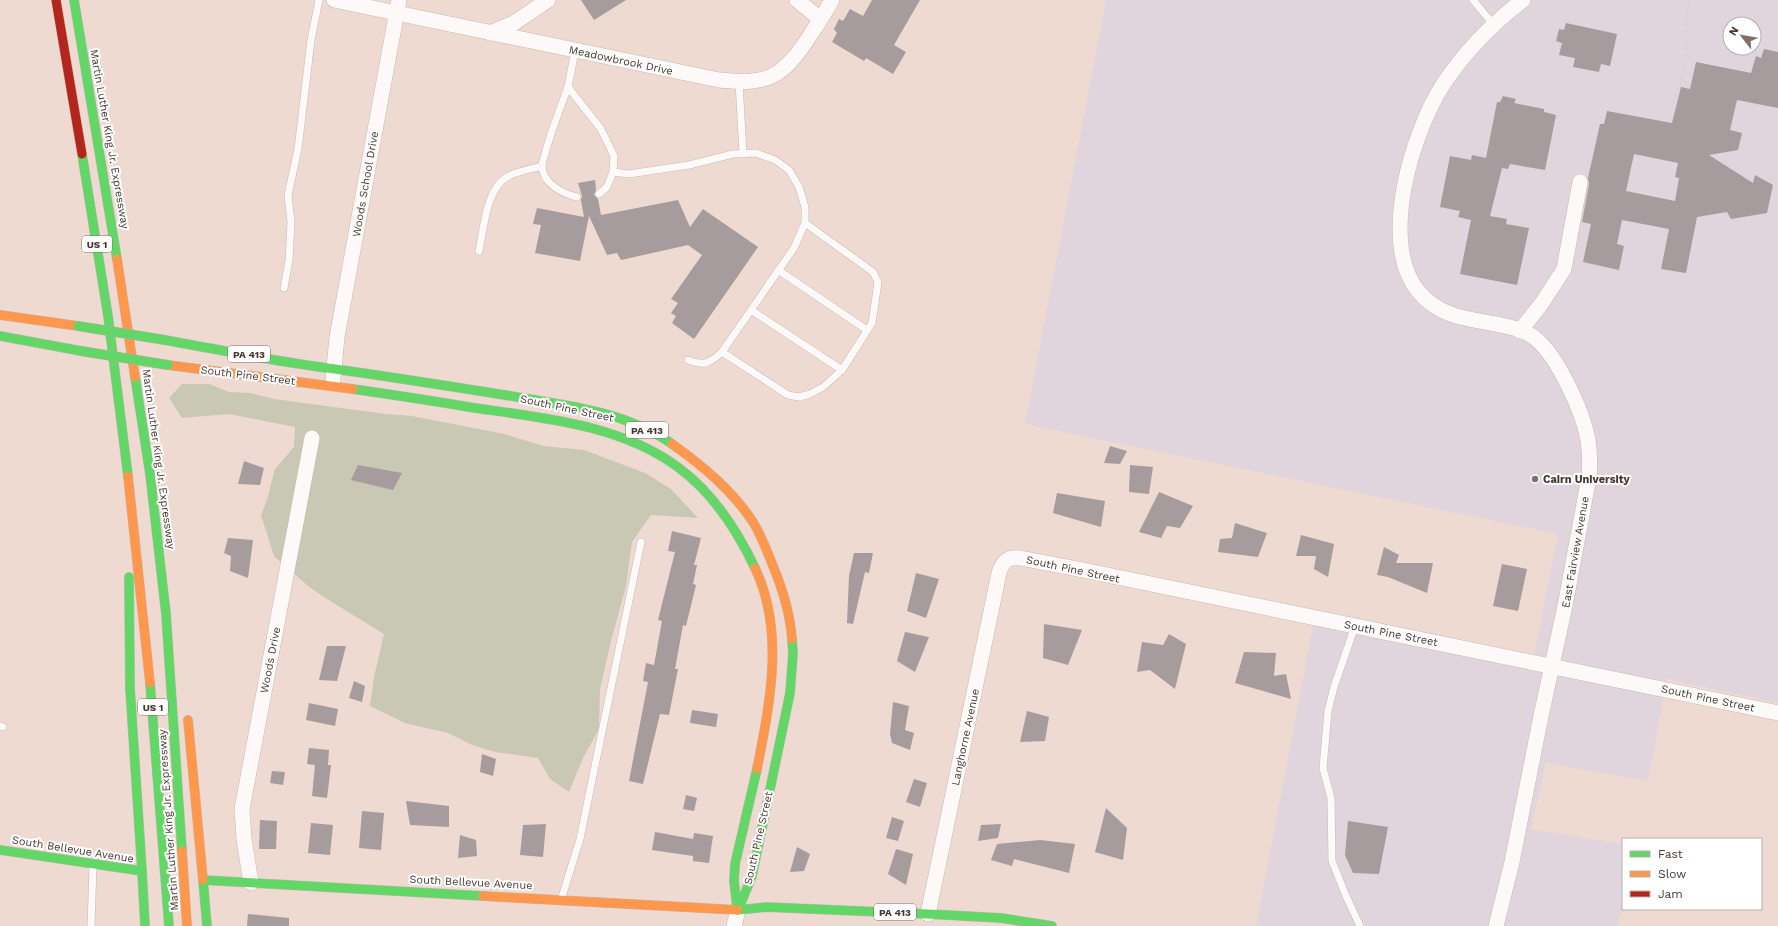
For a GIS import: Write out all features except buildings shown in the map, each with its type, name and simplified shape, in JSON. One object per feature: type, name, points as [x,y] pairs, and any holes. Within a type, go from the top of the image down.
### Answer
[{"type":"main road","name":"Martin Luther King Jr. Expressway","points":[[56,0],[96,239],[114,360],[130,489],[145,616],[169,926]]},
{"type":"main road","name":"Martin Luther King Jr. Expressway","points":[[74,0],[117,251],[150,474],[166,614],[187,926]]},
{"type":"main road","name":"South Pine Street","points":[[0,315],[165,340],[333,369],[396,377],[549,403],[614,416],[645,429],[692,458],[732,495],[753,522],[764,544],[785,595],[791,623],[793,654],[790,693],[752,876],[738,910]]},
{"type":"main road","name":"South Pine Street","points":[[0,336],[81,351],[332,386],[510,413],[600,430],[633,442],[661,456],[680,469],[716,504],[733,526],[748,552],[764,587],[771,621],[773,659],[767,709],[734,875],[738,910]]},
{"type":"main road","points":[[130,489],[128,654],[145,926]]},
{"type":"main road","points":[[166,614],[178,663]]},
{"type":"main road","points":[[187,710],[207,926]]},
{"type":"main road","name":"South Bellevue Avenue","points":[[0,850],[142,871]]},
{"type":"main road","name":"South Bellevue Avenue","points":[[203,880],[738,910],[766,907],[928,914],[1001,918],[1052,926]]},
{"type":"main road","name":"South Bellevue Avenue","points":[[738,910],[760,918]]},
{"type":"street","name":"Meadowbrook Drive","points":[[334,0],[398,7],[490,33],[719,80],[739,82],[758,80],[780,72],[794,59],[832,0]]},
{"type":"street","points":[[490,33],[514,22],[548,0]]},
{"type":"street","points":[[797,0],[820,19]]},
{"type":"street","name":"East Fairview Avenue","points":[[1496,926],[1513,855],[1566,599],[1588,477],[1590,458],[1588,440],[1582,419],[1571,392],[1551,355],[1536,338],[1496,323],[1450,315],[1432,304],[1418,291],[1407,273],[1400,242],[1400,213],[1410,163],[1425,119],[1443,84],[1473,44],[1493,24],[1523,0]]},
{"type":"street","name":"Woods School Drive","points":[[333,369],[337,337],[398,7]]},
{"type":"street","points":[[1520,331],[1542,303],[1564,269],[1580,182]]},
{"type":"street","points":[[332,386],[333,369]]},
{"type":"street","name":"Woods Drive","points":[[251,882],[244,839],[242,809],[312,438]]},
{"type":"street","name":"South Pine Street","points":[[1004,561],[1011,558],[1020,558],[1778,713]]},
{"type":"street","name":"Langhorne Avenue","points":[[928,914],[999,573],[1004,561]]},
{"type":"street","points":[[734,926],[738,910]]},
{"type":"lane","points":[[284,288],[289,260],[291,222],[288,195],[298,148],[311,40],[319,0]]},
{"type":"lane","points":[[1473,0],[1493,24]]},
{"type":"lane","points":[[575,51],[568,87],[547,146],[542,166],[546,178],[555,188],[568,195],[577,197]]},
{"type":"lane","points":[[739,82],[744,154]]},
{"type":"lane","points":[[568,87],[601,129],[614,156],[613,172],[607,187],[599,194]]},
{"type":"lane","points":[[613,172],[629,174],[689,165],[733,154],[756,153],[776,160],[788,170],[799,187],[805,207],[804,223],[794,248],[722,352],[713,360],[700,364],[688,360]]},
{"type":"lane","points":[[478,251],[491,196],[497,184],[509,175],[542,166]]},
{"type":"lane","points":[[722,352],[788,395],[799,397],[823,387],[842,370],[872,323],[878,282],[874,272],[804,223]]},
{"type":"lane","points":[[778,270],[867,330]]},
{"type":"lane","points":[[751,310],[842,370]]},
{"type":"lane","points":[[561,899],[580,839],[641,542]]},
{"type":"lane","points":[[1355,626],[1334,687],[1328,711],[1323,768],[1331,798],[1332,861],[1360,926]]},
{"type":"lane","points":[[91,926],[94,864]]},
{"type":"path","points":[[1676,97],[1686,60],[1686,19],[1690,0]]},
{"type":"shaded area","name":"Cairn University","points":[[1106,0],[1778,0],[1778,703],[1667,679],[1648,781],[1546,763],[1531,829],[1622,844],[1622,907],[1618,926],[1256,926],[1313,626],[1533,661],[1558,534],[1025,424]]},
{"type":"green space","points":[[182,384],[209,384],[229,392],[250,393],[274,399],[412,416],[504,434],[544,446],[584,450],[645,473],[671,489],[698,518],[651,515],[632,542],[626,586],[600,689],[599,729],[583,758],[569,792],[550,779],[538,758],[495,752],[472,745],[448,733],[405,723],[370,706],[374,677],[384,634],[308,586],[274,556],[261,515],[267,500],[275,469],[294,447],[295,427],[229,414],[182,418],[169,398]]},
{"type":"traffic: fast","points":[[74,0],[117,259]]},
{"type":"traffic: fast","points":[[82,154],[108,316],[128,476]]},
{"type":"traffic: fast","points":[[78,326],[165,340]]},
{"type":"traffic: fast","points":[[0,336],[81,351]]},
{"type":"traffic: fast","points":[[165,340],[292,363],[505,395],[592,410],[634,423],[672,444]]},
{"type":"traffic: fast","points":[[81,351],[168,365]]},
{"type":"traffic: fast","points":[[135,377],[150,474],[166,614],[182,851]]},
{"type":"traffic: fast","points":[[353,389],[555,420],[608,433],[633,442],[657,453],[679,468],[703,489],[732,526],[755,568]]},
{"type":"traffic: fast","points":[[129,577],[130,688],[142,871]]},
{"type":"traffic: fast","points":[[738,910],[752,876],[790,693],[793,654],[792,639]]},
{"type":"traffic: fast","points":[[150,683],[169,926]]},
{"type":"traffic: fast","points":[[737,907],[734,881],[735,864],[757,769]]},
{"type":"traffic: fast","points":[[0,850],[142,871],[145,926]]},
{"type":"traffic: fast","points":[[207,926],[203,880],[483,896]]},
{"type":"traffic: fast","points":[[738,910],[766,907],[928,914],[1001,918],[1052,926]]},
{"type":"traffic: slow","points":[[117,259],[135,377]]},
{"type":"traffic: slow","points":[[0,315],[78,326]]},
{"type":"traffic: slow","points":[[168,365],[353,389]]},
{"type":"traffic: slow","points":[[672,444],[716,479],[736,499],[753,522],[759,532],[777,575],[788,611],[792,639]]},
{"type":"traffic: slow","points":[[128,476],[150,683]]},
{"type":"traffic: slow","points":[[755,568],[764,592],[770,617],[772,642],[770,693],[757,769]]},
{"type":"traffic: slow","points":[[188,720],[203,880]]},
{"type":"traffic: slow","points":[[182,851],[187,926]]},
{"type":"traffic: slow","points":[[483,896],[738,910]]},
{"type":"traffic: jam","points":[[56,0],[82,154]]},
{"type":"place","name":"Cairn University","points":[[1535,479]]}]
